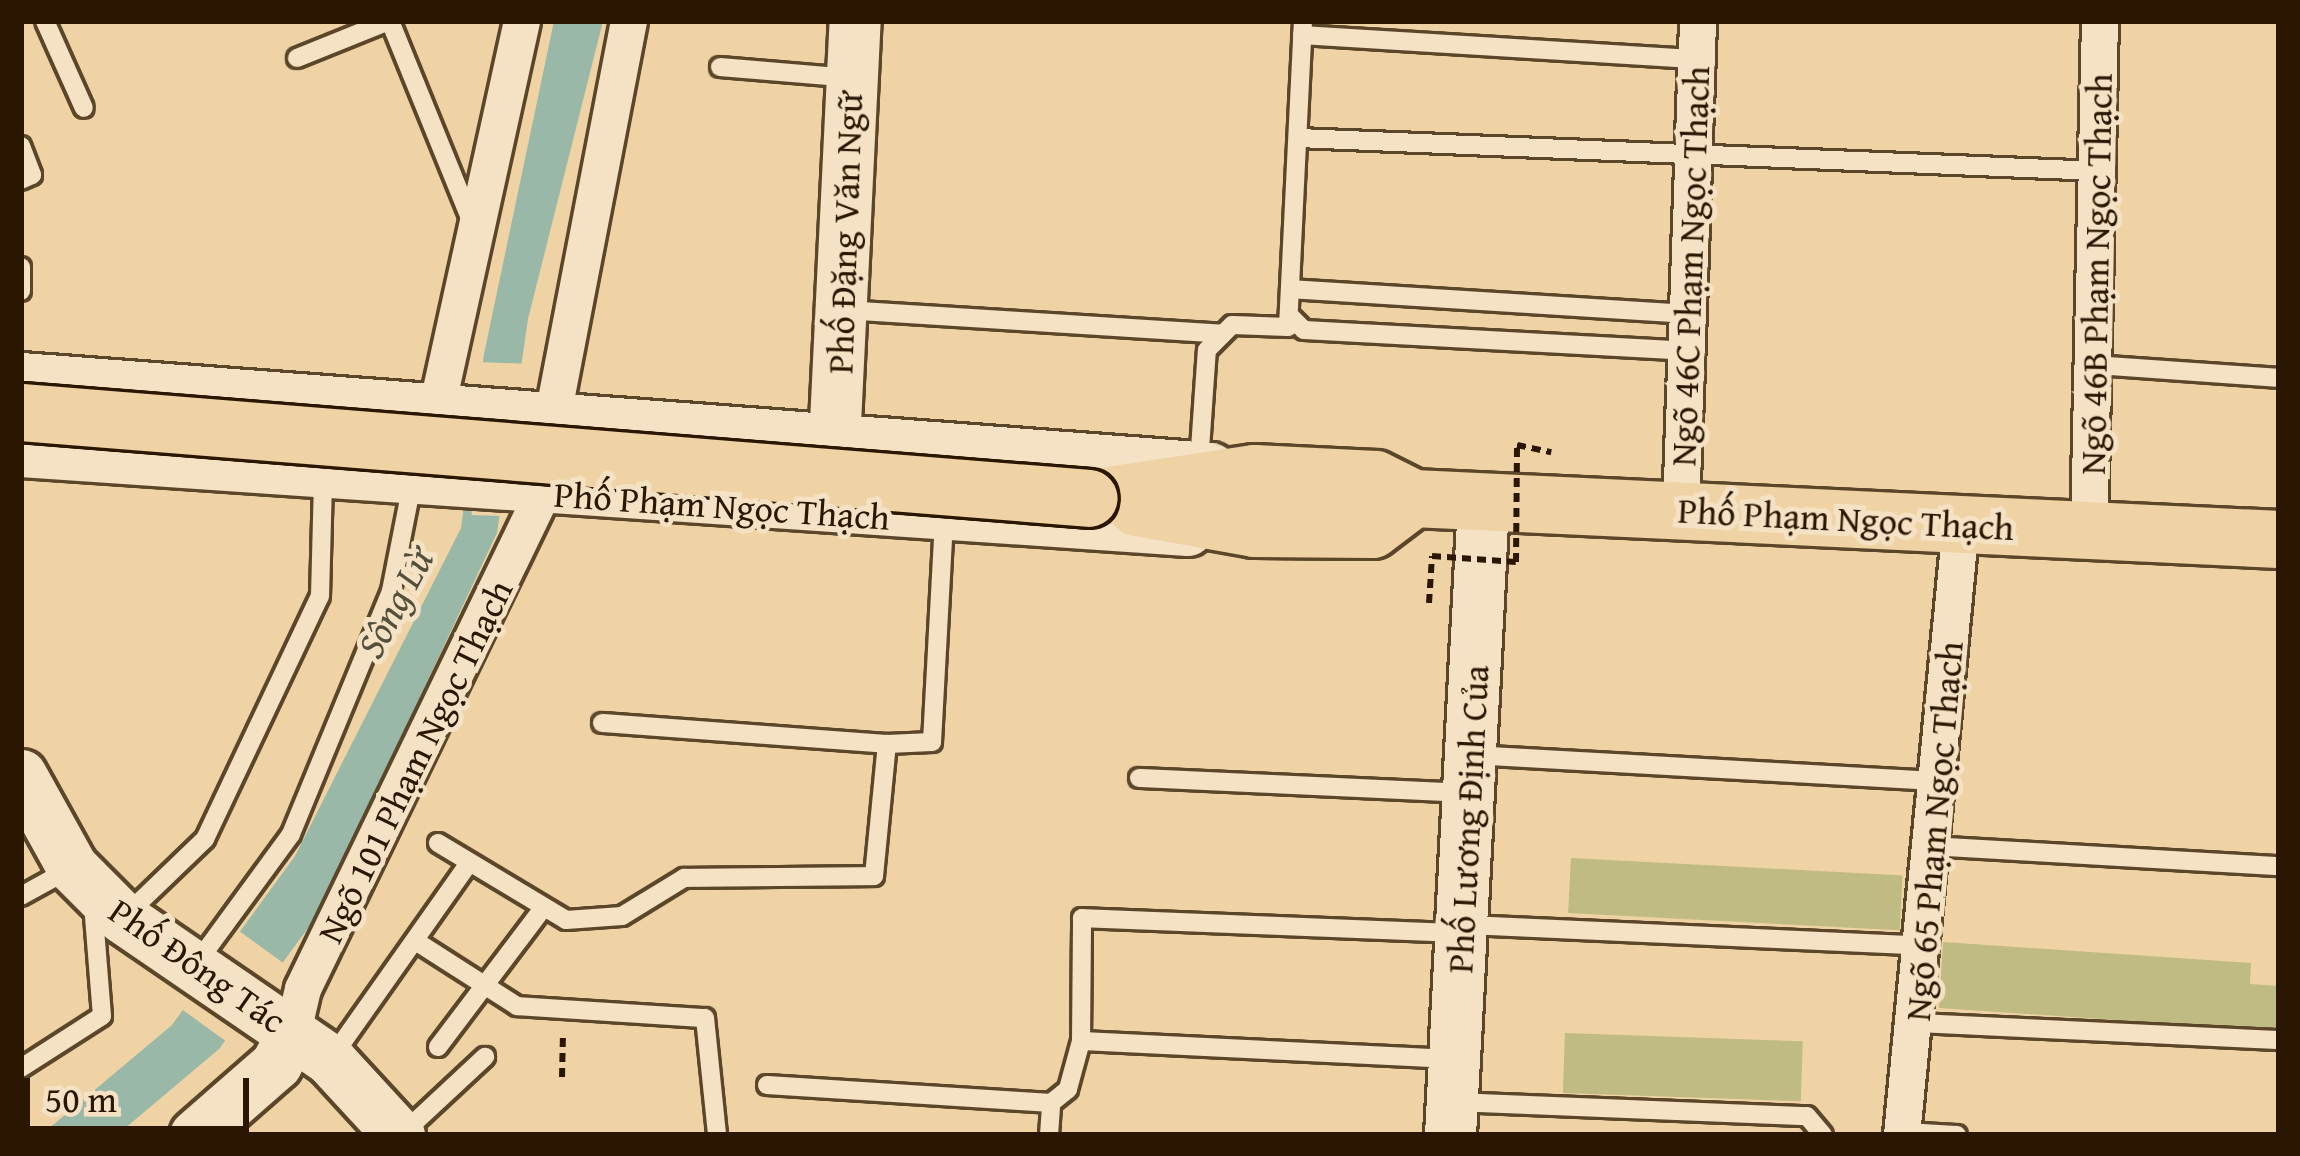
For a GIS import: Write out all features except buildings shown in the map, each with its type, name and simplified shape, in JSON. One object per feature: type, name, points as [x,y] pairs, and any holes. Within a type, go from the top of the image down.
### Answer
[{"type":"main road","name":"Phố Đặng Văn Ngữ","points":[[834,443],[855,21]]},
{"type":"main road","name":"Phố Phạm Ngọc Thạch","points":[[21,378],[1198,467],[1254,500]]},
{"type":"main road","points":[[107,460],[110,386]]},
{"type":"main road","points":[[21,412],[1089,498],[1254,500]]},
{"type":"main road","name":"Phố Phạm Ngọc Thạch","points":[[21,451],[533,492],[592,504],[944,520],[1254,500],[1375,479],[1413,498],[1484,503],[2279,538]]},
{"type":"main road","name":"Phố Lương Định Của","points":[[1452,1098],[1484,503]]},
{"type":"main road","name":"Phố Đông Tác","points":[[21,775],[96,891],[297,1035],[400,1135]]},
{"type":"main road","points":[[196,1135],[277,1064],[297,1035]]},
{"type":"street","points":[[437,408],[471,220],[522,21]]},
{"type":"street","points":[[552,421],[629,21]]},
{"type":"street","name":"Ngõ 46C Phạm Ngọc Thạch","points":[[1681,510],[1698,21]]},
{"type":"street","name":"Ngõ 46B Phạm Ngọc Thạch","points":[[2089,528],[2103,171],[2100,21]]},
{"type":"street","name":"Ngõ 101 Phạm Ngọc Thạch","points":[[297,1035],[303,989],[533,492]]},
{"type":"street","name":"Ngõ 65 Phạm Ngọc Thạch","points":[[1904,1133],[1960,524]]},
{"type":"lane","points":[[45,21],[84,108]]},
{"type":"lane","points":[[297,58],[389,21],[471,220]]},
{"type":"lane","points":[[839,310],[1222,334],[1288,327],[1302,28],[1696,59]]},
{"type":"lane","points":[[720,67],[850,78]]},
{"type":"lane","points":[[1298,137],[2103,171]]},
{"type":"lane","points":[[21,146],[32,175],[21,180]]},
{"type":"lane","points":[[21,267],[21,290]]},
{"type":"lane","points":[[1290,289],[1687,333]]},
{"type":"lane","points":[[1289,315],[1304,330],[1687,333]]},
{"type":"lane","points":[[1198,467],[1207,350],[1222,334]]},
{"type":"lane","points":[[2095,365],[2279,378]]},
{"type":"lane","points":[[21,896],[96,891],[205,839],[320,596],[323,478]]},
{"type":"lane","points":[[196,964],[291,834],[391,591],[421,485]]},
{"type":"lane","points":[[602,723],[887,744],[932,742],[944,520]]},
{"type":"lane","points":[[439,843],[541,910],[622,916],[684,878],[874,876],[884,860],[887,744]]},
{"type":"lane","points":[[1139,778],[1469,774],[1935,781]]},
{"type":"lane","points":[[1930,846],[2279,866]]},
{"type":"lane","points":[[297,1035],[417,941],[470,863]]},
{"type":"lane","points":[[21,1068],[102,1016],[96,891]]},
{"type":"lane","points":[[438,1047],[541,910]]},
{"type":"lane","points":[[767,1085],[1051,1103],[1068,1089],[1081,1041],[1082,918],[1922,946]]},
{"type":"lane","points":[[417,941],[483,986],[563,1011],[705,1018],[717,1135]]},
{"type":"lane","points":[[1916,1023],[2279,1040]]},
{"type":"lane","points":[[1081,1041],[1452,1098],[1807,1116],[1823,1135]]},
{"type":"lane","points":[[400,1135],[485,1057]]},
{"type":"lane","points":[[1049,1135],[1051,1103]]},
{"type":"lane","points":[[1904,1133],[1957,1135]]},
{"type":"path","points":[[1430,603],[1432,556],[1516,562],[1517,445],[1551,452]]},
{"type":"path","points":[[562,1077],[563,1011]]},
{"type":"shaded area","points":[[554,21],[603,21],[528,319],[497,533],[317,916],[219,1049],[117,1135],[41,1135],[172,1025],[295,856],[461,528],[484,354]]},
{"type":"shaded area","points":[[1571,858],[1903,875],[1900,930],[1568,913]]},
{"type":"shaded area","points":[[1943,942],[2251,963],[2250,984],[2279,986],[2279,1031],[1939,1008]]},
{"type":"shaded area","points":[[1565,1033],[1803,1041],[1801,1101],[1563,1093]]},
{"type":"pier","points":[[477,362],[526,364],[521,517],[472,515]]},
{"type":"pier","points":[[235,928],[287,966],[230,1044],[178,1006]]},
{"type":"water label","name":"Sông Lừ","points":[[395,602]]}]
